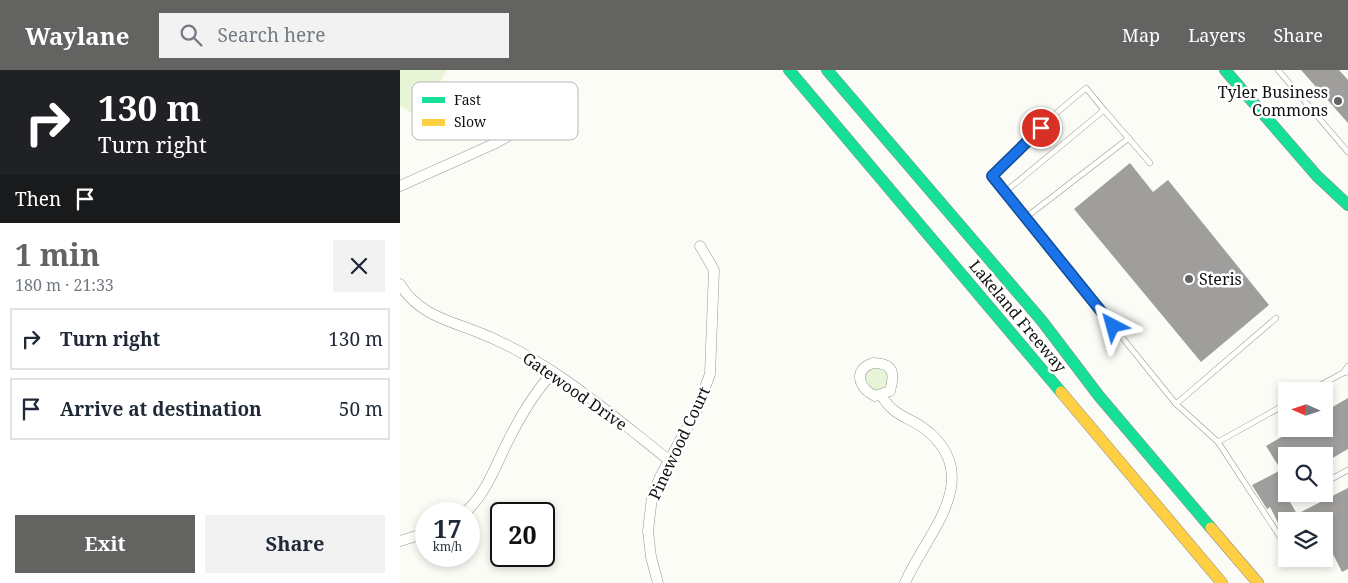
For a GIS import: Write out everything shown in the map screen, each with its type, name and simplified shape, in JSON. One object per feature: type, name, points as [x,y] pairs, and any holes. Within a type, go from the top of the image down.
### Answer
[{"type":"main road","name":"Lakeland Freeway","points":[[789,70],[1222,583]]},
{"type":"main road","name":"Lakeland Freeway","points":[[827,70],[1042,321],[1099,396],[1258,583]]},
{"type":"main road","points":[[1225,70],[1317,176],[1348,205]]},
{"type":"street","points":[[400,186],[501,140]]},
{"type":"street","name":"Pinewood Court","points":[[658,583],[650,550],[648,523],[655,488],[696,412],[710,374],[714,270],[700,246]]},
{"type":"street","name":"Gatewood Drive","points":[[400,284],[413,301],[430,314],[476,331],[518,350],[553,372],[670,461]]},
{"type":"street","points":[[474,502],[486,486],[528,404],[553,372]]},
{"type":"street","points":[[880,395],[896,413],[923,426],[946,452],[950,463],[952,484],[947,506],[905,583]]},
{"type":"street","points":[[400,541],[415,536]]},
{"type":"lane","points":[[1278,70],[1348,152]]},
{"type":"lane","points":[[1150,163],[1086,88],[992,176],[1176,404],[1218,442],[1278,534]]},
{"type":"lane","points":[[1005,192],[1104,110]]},
{"type":"lane","points":[[1025,218],[1129,138]]},
{"type":"lane","points":[[1176,404],[1276,318]]},
{"type":"lane","points":[[1326,382],[1345,372],[1348,366]]},
{"type":"lane","points":[[1218,442],[1278,408]]},
{"type":"lane","points":[[1333,479],[1348,470]]},
{"type":"green space","points":[[400,70],[447,70],[440,82],[412,82],[412,113],[400,106]]},
{"type":"green space","points":[[877,367],[885,371],[889,379],[885,387],[877,391],[869,387],[865,379],[869,371]]},
{"type":"building","name":"Tyler Business Commons","points":[[1301,70],[1339,70],[1348,80],[1348,123]]},
{"type":"building","name":"Steris","points":[[1130,163],[1153,192],[1168,180],[1269,305],[1201,362],[1074,209]]},
{"type":"building","points":[[1348,398],[1348,449],[1333,458],[1333,447],[1278,447],[1278,465],[1266,446],[1280,438],[1332,438],[1333,407]]},
{"type":"building","points":[[1278,472],[1278,502],[1290,502],[1296,512],[1278,512],[1278,522],[1270,507],[1267,509],[1252,485]]},
{"type":"building","points":[[1348,488],[1348,569],[1342,572],[1333,554],[1333,512],[1301,512],[1321,502],[1333,502],[1333,496]]},
{"type":"traffic: fast","points":[[789,70],[1061,392]]},
{"type":"traffic: fast","points":[[827,70],[1042,321],[1099,396],[1211,528]]},
{"type":"traffic: fast","points":[[1225,70],[1317,176],[1348,205]]},
{"type":"traffic: slow","points":[[1061,392],[1222,583]]},
{"type":"traffic: slow","points":[[1211,528],[1258,583]]},
{"type":"place","name":"Tyler Business Commons","points":[[1338,101]]},
{"type":"place","name":"Steris","points":[[1189,279]]},
{"type":"route","points":[[1041,128],[992,176],[1113,326]]}]
